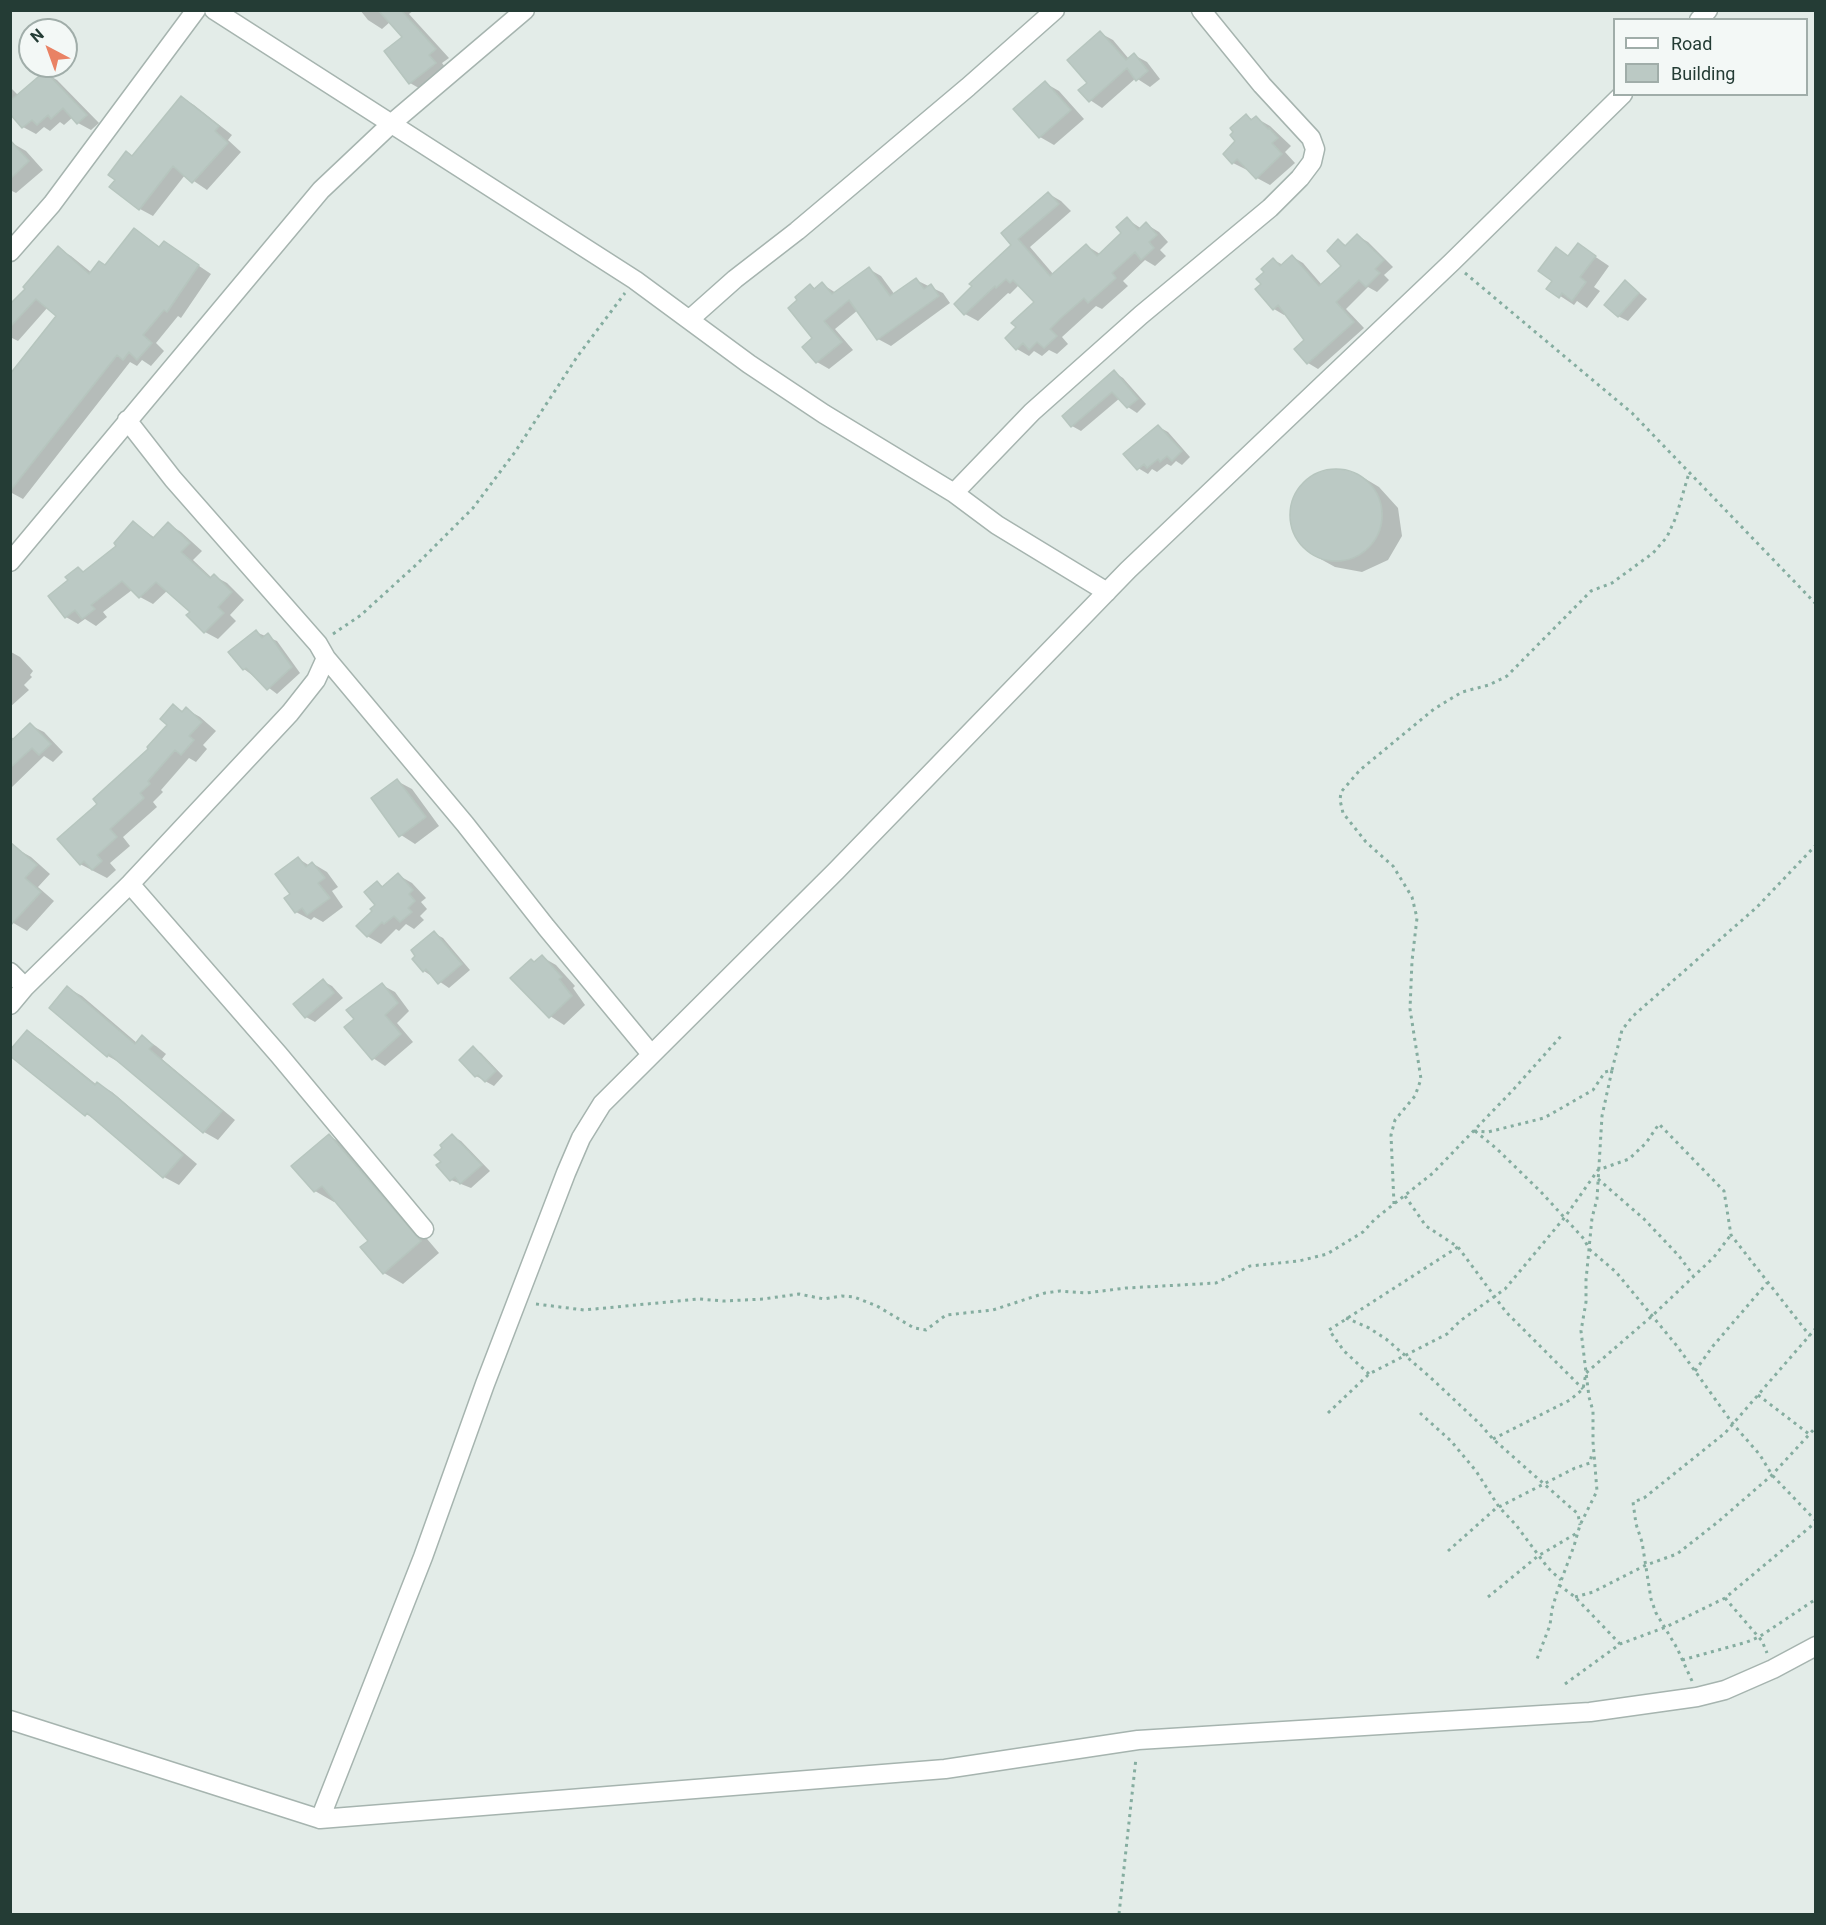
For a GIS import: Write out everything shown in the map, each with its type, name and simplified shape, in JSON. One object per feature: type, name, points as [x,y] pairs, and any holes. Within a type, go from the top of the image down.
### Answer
[{"type":"street","points":[[10,252],[52,204],[196,10]]},
{"type":"street","points":[[214,10],[635,280],[749,364],[824,414],[954,493],[997,525],[1107,592]]},
{"type":"street","points":[[10,562],[321,190],[392,123],[525,10]]},
{"type":"street","points":[[690,319],[735,279],[797,231],[969,87],[1055,10]]},
{"type":"street","points":[[954,493],[1032,412],[1142,315],[1270,208],[1300,178],[1312,162],[1315,150],[1311,138],[1262,85],[1201,10]]},
{"type":"street","points":[[320,1818],[423,1557],[517,1300],[580,1138],[602,1104],[836,871],[1183,516],[1452,262],[1621,96]]},
{"type":"street","points":[[127,420],[173,479],[322,651],[465,824],[651,1054]]},
{"type":"street","points":[[10,1005],[25,987],[130,884],[290,713],[316,680],[322,651]]},
{"type":"street","points":[[130,884],[279,1055],[424,1229]]},
{"type":"street","points":[[10,972],[25,987]]},
{"type":"street","points":[[10,1720],[320,1818],[945,1769],[1138,1740],[1590,1712],[1697,1697],[1725,1690],[1773,1669],[1815,1646]]},
{"type":"path","points":[[1452,262],[1632,413],[1815,604]]},
{"type":"path","points":[[322,651],[418,563],[473,508],[515,452],[577,357],[635,280]]},
{"type":"path","points":[[1394,1204],[1390,1135],[1395,1120],[1415,1096],[1421,1079],[1410,1008],[1417,918],[1412,897],[1393,866],[1366,842],[1343,813],[1341,792],[1360,770],[1434,709],[1462,692],[1489,685],[1508,676],[1591,591],[1612,583],[1653,553],[1667,537],[1676,517],[1689,473]]},
{"type":"path","points":[[1488,1597],[1538,1556],[1576,1534],[1597,1491],[1593,1448],[1593,1411],[1581,1331],[1586,1302],[1592,1218],[1597,1199],[1602,1116],[1622,1030],[1756,907],[1815,845]]},
{"type":"path","points":[[517,1300],[584,1310],[699,1299],[724,1301],[799,1294],[824,1299],[843,1296],[877,1306],[914,1328],[926,1330],[946,1315],[993,1310],[1045,1293],[1086,1293],[1125,1288],[1216,1283],[1250,1266],[1299,1261],[1327,1254],[1363,1232],[1375,1219],[1433,1173],[1562,1035]]},
{"type":"path","points":[[1474,1131],[1488,1132],[1544,1118],[1593,1090],[1605,1072],[1612,1070]]},
{"type":"path","points":[[1328,1413],[1369,1374],[1447,1334],[1460,1321],[1505,1289],[1565,1217],[1598,1170],[1629,1160],[1646,1143],[1659,1124],[1724,1191],[1731,1235],[1810,1336]]},
{"type":"path","points":[[1474,1131],[1497,1149],[1565,1217],[1584,1239],[1589,1249],[1616,1272],[1695,1371],[1733,1424],[1760,1455],[1772,1475],[1815,1522],[1725,1598],[1666,1627],[1620,1644],[1565,1684]]},
{"type":"path","points":[[1598,1179],[1644,1219],[1679,1256],[1693,1275]]},
{"type":"path","points":[[1405,1196],[1426,1226],[1458,1247],[1506,1312],[1583,1389]]},
{"type":"path","points":[[1493,1439],[1570,1400],[1583,1389],[1586,1373],[1652,1316],[1714,1257],[1731,1235]]},
{"type":"path","points":[[1369,1374],[1344,1351],[1329,1330],[1458,1247]]},
{"type":"path","points":[[1695,1371],[1713,1346],[1767,1283]]},
{"type":"path","points":[[1346,1318],[1369,1328],[1386,1339],[1543,1485],[1578,1514],[1580,1524],[1574,1546],[1559,1585],[1550,1625],[1537,1659]]},
{"type":"path","points":[[1697,1697],[1696,1689],[1666,1627],[1656,1613],[1633,1502],[1644,1498],[1664,1483],[1725,1433],[1815,1328]]},
{"type":"path","points":[[1757,1395],[1809,1434]]},
{"type":"path","points":[[1420,1413],[1451,1441],[1469,1462],[1499,1507],[1516,1525],[1548,1568],[1561,1580]]},
{"type":"path","points":[[1575,1597],[1593,1592],[1646,1565],[1677,1554],[1772,1475],[1815,1427]]},
{"type":"path","points":[[1448,1551],[1499,1507],[1575,1468],[1590,1463],[1593,1448]]},
{"type":"path","points":[[1559,1585],[1575,1597],[1620,1644]]},
{"type":"path","points":[[1725,1598],[1759,1637],[1773,1669]]},
{"type":"path","points":[[1682,1660],[1759,1637],[1815,1599]]},
{"type":"path","points":[[1119,1914],[1138,1740]]},
{"type":"building","points":[[378,10],[401,10],[436,49],[429,55],[436,63],[409,84],[384,51],[402,37]]},
{"type":"building","points":[[1100,31],[1126,60],[1134,53],[1148,71],[1136,81],[1127,68],[1089,102],[1078,90],[1087,83],[1067,60]]},
{"type":"building","points":[[37,78],[52,78],[87,115],[77,124],[63,108],[51,119],[48,115],[37,125],[32,120],[22,128],[10,114],[10,101]]},
{"type":"building","points":[[1045,81],[1071,110],[1039,138],[1013,109]]},
{"type":"building","points":[[181,96],[219,126],[215,131],[228,143],[192,183],[173,166],[139,210],[109,187],[115,180],[108,175],[126,151],[132,156]]},
{"type":"building","points":[[1246,114],[1251,120],[1256,116],[1278,138],[1272,143],[1282,154],[1256,179],[1237,159],[1232,164],[1223,154],[1235,141],[1230,135],[1233,132],[1230,128]]},
{"type":"building","points":[[10,140],[29,161],[10,179]]},
{"type":"building","points":[[1048,192],[1059,204],[1018,239],[1050,276],[1086,244],[1097,256],[1121,233],[1116,227],[1127,217],[1138,230],[1146,222],[1157,235],[1149,242],[1154,248],[1141,260],[1135,252],[1112,273],[1116,278],[1088,303],[1084,298],[1050,329],[1057,336],[1044,348],[1037,342],[1029,350],[1023,343],[1016,350],[1005,338],[1016,327],[1011,323],[1034,302],[1013,280],[1010,283],[1006,279],[996,288],[995,286],[964,315],[954,304],[972,286],[969,284],[1011,245],[1001,233]]},
{"type":"building","points":[[134,228],[159,247],[164,241],[199,265],[167,312],[164,310],[143,335],[152,343],[137,360],[129,352],[123,360],[117,355],[10,491],[10,374],[56,316],[36,299],[10,327],[10,304],[25,289],[23,287],[58,246],[89,274],[99,261],[105,265]]},
{"type":"building","points":[[1357,234],[1384,260],[1375,269],[1380,273],[1366,287],[1359,280],[1336,302],[1354,322],[1307,364],[1294,349],[1304,340],[1278,305],[1273,310],[1255,289],[1261,284],[1256,279],[1264,272],[1261,269],[1273,258],[1280,266],[1292,255],[1319,286],[1341,266],[1327,251],[1338,239],[1345,246]]},
{"type":"building","points":[[1578,243],[1596,256],[1580,277],[1586,282],[1572,301],[1562,293],[1559,298],[1546,289],[1552,281],[1538,271],[1556,247],[1568,256]]},
{"type":"building","points":[[869,267],[890,296],[916,278],[924,289],[931,284],[939,296],[877,340],[849,300],[824,321],[842,342],[816,363],[802,347],[812,338],[788,308],[797,300],[795,297],[810,284],[814,289],[822,282],[832,294]]},
{"type":"building","points":[[1625,280],[1639,293],[1618,317],[1604,305]]},
{"type":"building","points":[[1114,370],[1138,399],[1127,408],[1112,392],[1071,427],[1062,416]]},
{"type":"building","points":[[1158,425],[1182,451],[1172,461],[1167,456],[1160,462],[1158,459],[1147,468],[1144,464],[1137,470],[1123,454]]},
{"type":"building","points":[[1336,469],[1353,473],[1368,483],[1378,498],[1382,515],[1378,532],[1368,547],[1353,557],[1336,561],[1319,557],[1304,547],[1294,532],[1290,515],[1294,498],[1304,483],[1319,473]]},
{"type":"building","points":[[133,521],[153,538],[168,522],[190,543],[181,552],[210,578],[214,574],[232,592],[218,607],[224,613],[204,633],[186,615],[190,612],[156,582],[139,598],[122,581],[91,605],[95,609],[82,619],[75,610],[65,618],[48,596],[68,580],[65,577],[78,567],[83,572],[116,546],[114,543]]},
{"type":"building","points":[[256,630],[262,638],[268,633],[292,667],[267,690],[246,668],[243,670],[228,652]]},
{"type":"building","points":[[173,704],[182,712],[186,707],[202,722],[189,736],[194,740],[181,755],[175,750],[148,781],[150,784],[140,793],[144,798],[110,829],[117,837],[97,855],[102,861],[92,870],[84,861],[80,865],[57,839],[97,804],[93,799],[148,749],[147,747],[167,725],[160,719]]},
{"type":"building","points":[[30,723],[51,744],[39,755],[32,748],[10,768],[10,742]]},
{"type":"building","points":[[397,779],[426,817],[399,837],[371,798]]},
{"type":"building","points":[[10,842],[37,865],[25,878],[41,892],[10,926]]},
{"type":"building","points":[[298,857],[306,867],[312,862],[325,878],[318,883],[330,898],[307,915],[302,908],[295,913],[284,898],[290,894],[275,874]]},
{"type":"building","points":[[398,873],[413,890],[409,894],[415,901],[408,908],[412,912],[400,922],[394,916],[384,924],[382,922],[367,937],[356,926],[372,911],[370,909],[375,905],[364,892],[377,881],[382,887]]},
{"type":"building","points":[[434,931],[462,964],[438,984],[426,969],[423,972],[412,959],[415,956],[411,950]]},
{"type":"building","points":[[542,955],[562,977],[559,979],[572,996],[549,1018],[510,978],[531,959],[534,962]]},
{"type":"building","points":[[323,979],[334,993],[305,1018],[293,1004]]},
{"type":"building","points":[[382,983],[398,1003],[385,1015],[401,1034],[372,1060],[344,1027],[354,1019],[346,1010]]},
{"type":"building","points":[[67,986],[135,1044],[142,1035],[153,1045],[149,1049],[222,1111],[203,1133],[109,1054],[107,1057],[49,1008]]},
{"type":"building","points":[[27,1030],[95,1085],[97,1082],[117,1097],[183,1155],[163,1178],[87,1113],[85,1116],[10,1056],[10,1050]]},
{"type":"building","points":[[473,1046],[496,1071],[485,1082],[478,1075],[475,1077],[459,1060]]},
{"type":"building","points":[[329,1134],[421,1241],[383,1274],[360,1247],[368,1241],[322,1186],[314,1192],[291,1166]]},
{"type":"building","points":[[452,1134],[482,1165],[460,1184],[455,1177],[450,1181],[436,1165],[441,1162],[434,1155],[442,1148],[440,1145]]}]
